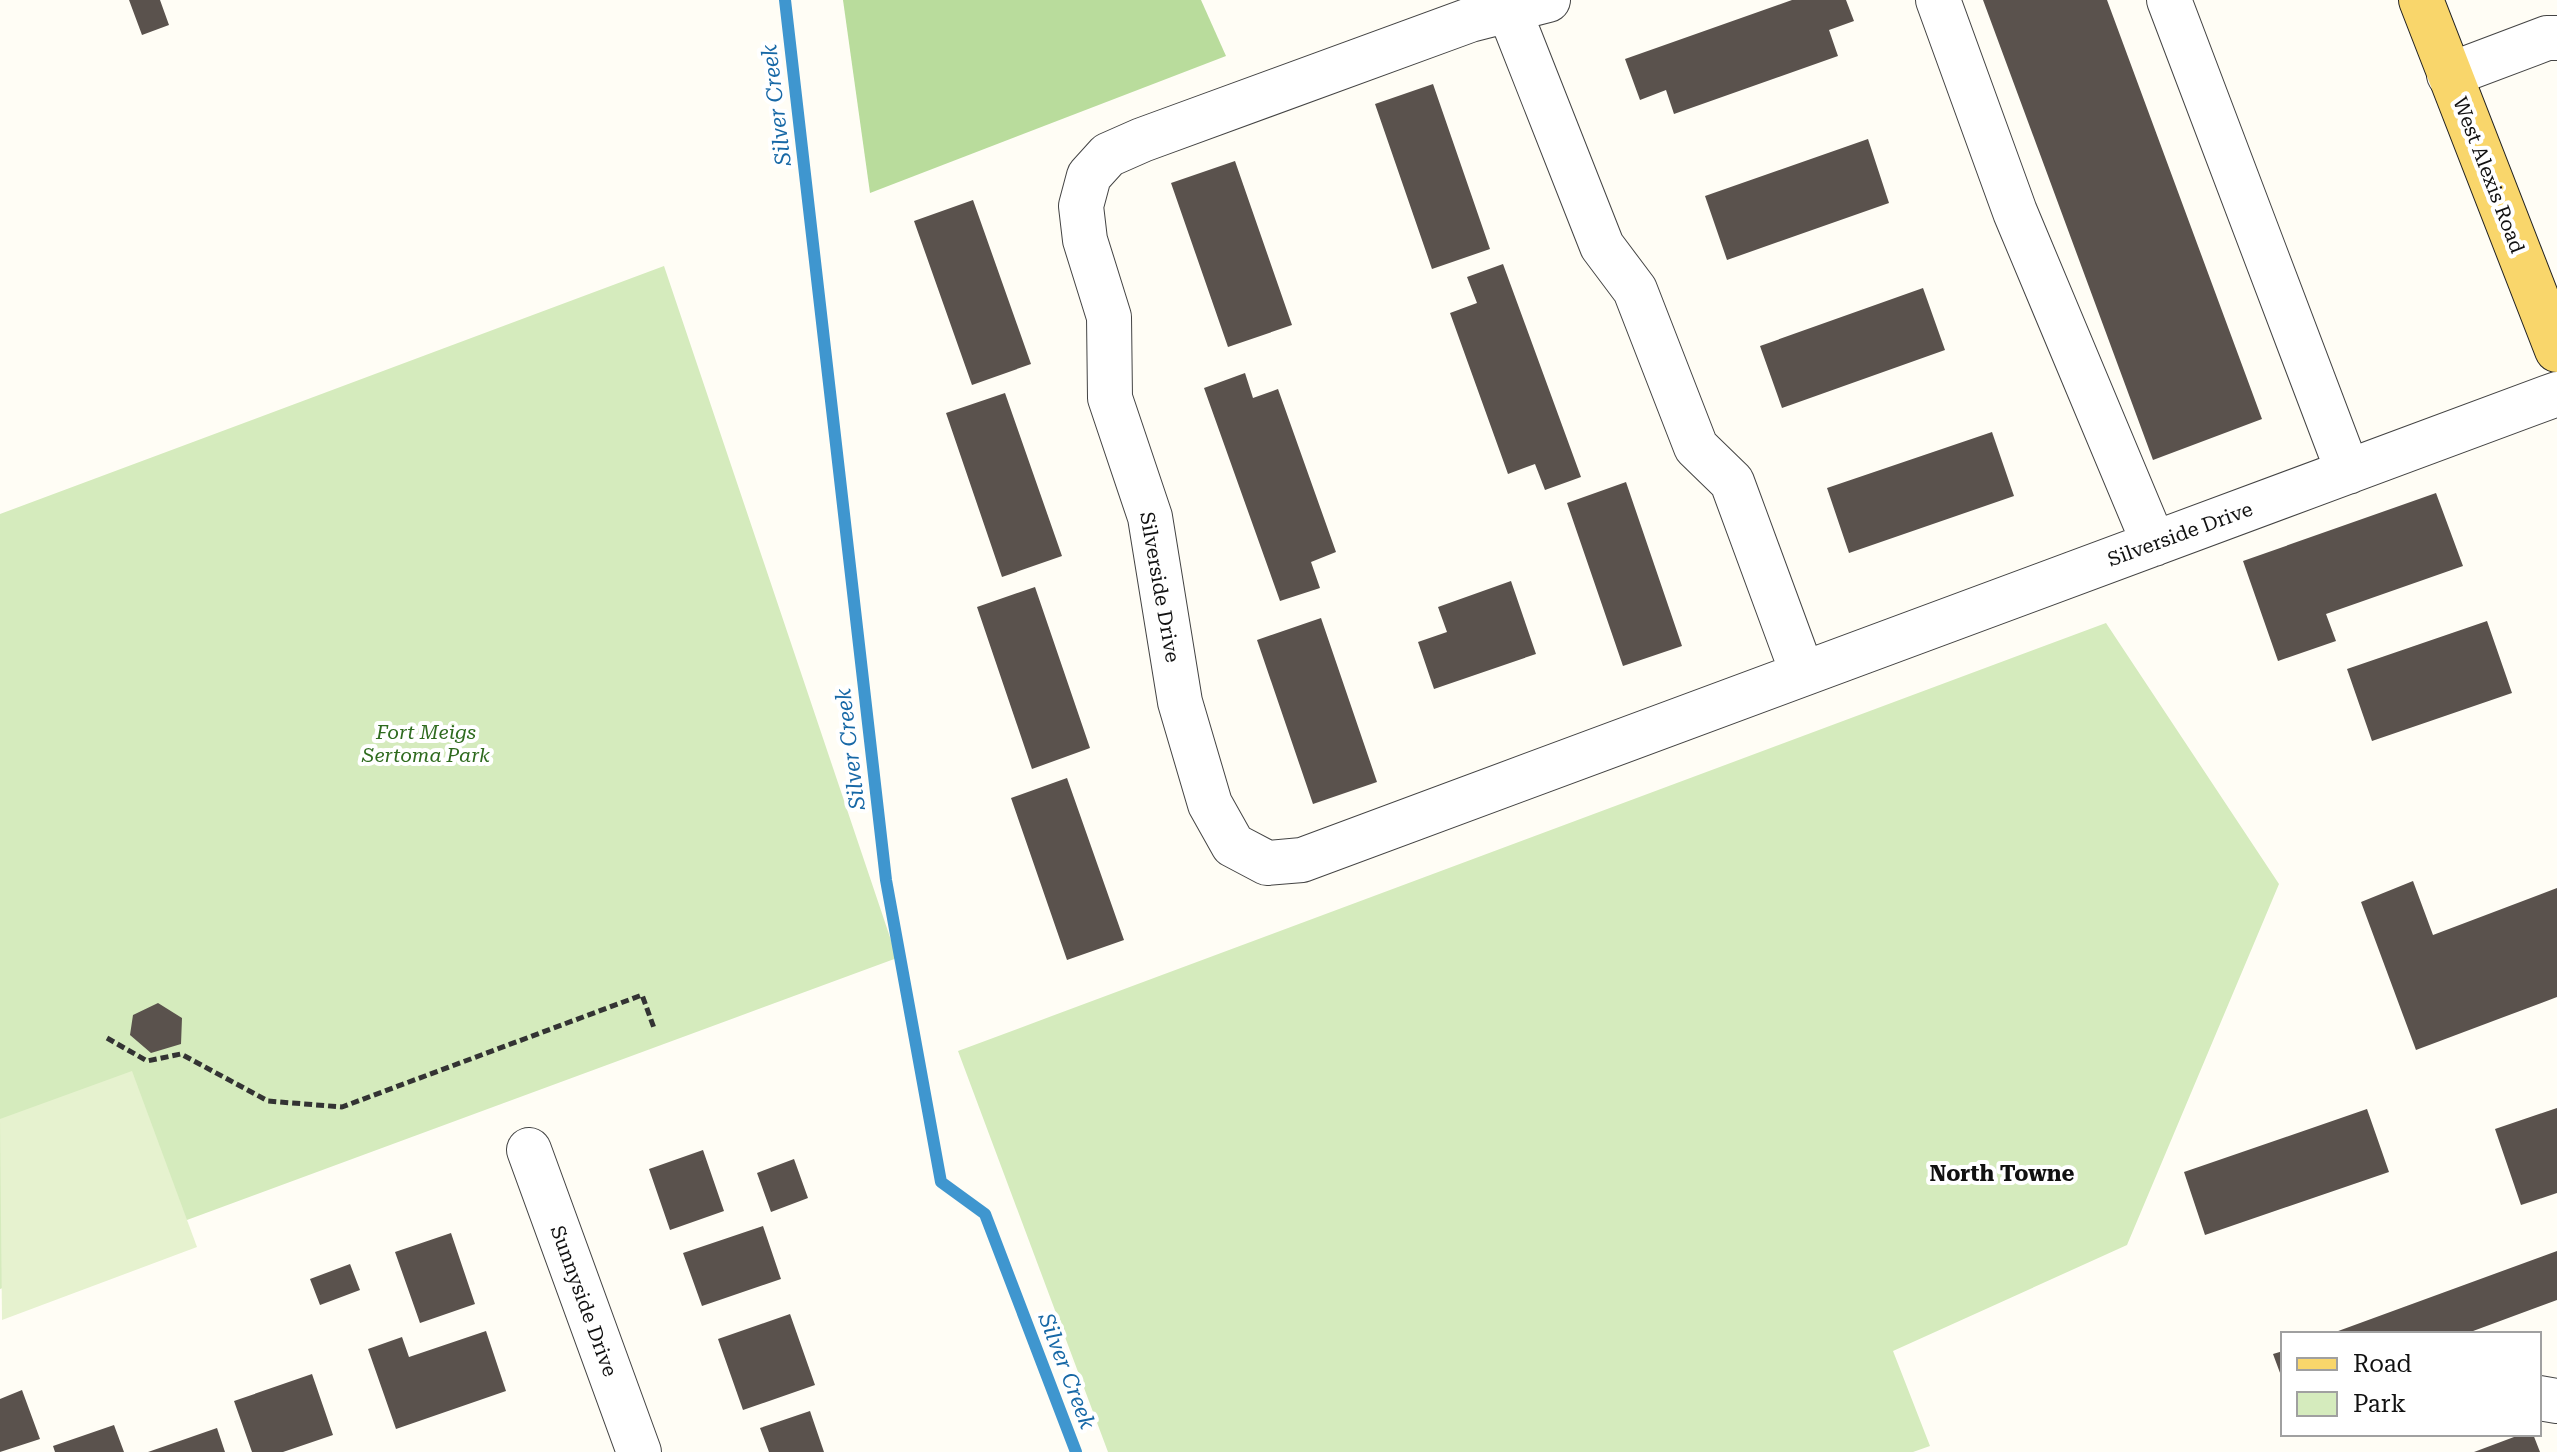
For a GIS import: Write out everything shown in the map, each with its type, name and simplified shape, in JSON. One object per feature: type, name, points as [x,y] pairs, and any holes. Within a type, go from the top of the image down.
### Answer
[{"type":"main road","name":"West Alexis Road","points":[[2421,0],[2553,326]]},
{"type":"street","points":[[1938,0],[2015,212],[2154,544]]},
{"type":"street","points":[[2169,0],[2348,472]]},
{"type":"street","name":"Silverside Drive","points":[[1802,672],[1732,482],[1696,447],[1635,290],[1602,246],[1528,5],[1470,20],[1142,140],[1108,155],[1089,176],[1081,206],[1085,240],[1109,317],[1110,398],[1150,517],[1180,702],[1210,804],[1233,845],[1267,863],[1302,860],[2557,394]]},
{"type":"street","points":[[2449,75],[2547,38],[2557,38]]},
{"type":"street","name":"Sunnyside Drive","points":[[529,1150],[626,1448]]},
{"type":"path","points":[[107,1038],[147,1061],[181,1054],[268,1101],[342,1107],[642,995],[654,1028]]},
{"type":"green space","points":[[843,0],[1201,0],[1226,56],[870,193]]},
{"type":"green space","name":"Fort Meigs Sertoma Park","points":[[664,266],[897,958],[0,1289],[0,514]]},
{"type":"green space","points":[[2106,623],[2279,884],[2127,1245],[1893,1351],[1930,1446],[1913,1452],[1108,1452],[958,1051]]},
{"type":"green space","points":[[132,1071],[197,1247],[2,1320],[0,1119]]},
{"type":"building","points":[[129,0],[160,0],[169,25],[142,35]]},
{"type":"building","points":[[1792,0],[1846,0],[1854,21],[1829,30],[1838,56],[1674,114],[1666,90],[1640,100],[1625,59]]},
{"type":"building","points":[[1983,0],[2107,0],[2262,419],[2153,460]]},
{"type":"building","points":[[1433,84],[1490,249],[1432,269],[1375,104]]},
{"type":"building","points":[[1868,139],[1889,203],[1727,260],[1705,196]]},
{"type":"building","points":[[1235,161],[1292,325],[1228,347],[1171,183]]},
{"type":"building","points":[[973,200],[1031,364],[972,385],[914,221]]},
{"type":"building","points":[[1503,264],[1581,477],[1545,490],[1535,464],[1508,474],[1450,313],[1477,303],[1467,277]]},
{"type":"building","points":[[1923,288],[1945,350],[1782,408],[1760,346]]},
{"type":"building","points":[[1245,373],[1253,398],[1278,389],[1336,552],[1311,562],[1320,588],[1280,601],[1204,388]]},
{"type":"building","points":[[1005,393],[1062,556],[1002,577],[946,413]]},
{"type":"building","points":[[1992,432],[2014,496],[1849,553],[1827,488]]},
{"type":"building","points":[[1626,482],[1682,646],[1623,666],[1567,503]]},
{"type":"building","points":[[2436,493],[2463,566],[2326,614],[2336,641],[2278,661],[2243,561]]},
{"type":"building","points":[[1511,581],[1536,654],[1434,689],[1418,642],[1447,632],[1438,607]]},
{"type":"building","points":[[1035,587],[1090,748],[1032,769],[977,607]]},
{"type":"building","points":[[1321,618],[1377,782],[1313,804],[1257,640]]},
{"type":"building","points":[[2487,621],[2512,693],[2372,741],[2347,669]]},
{"type":"building","points":[[1067,778],[1124,940],[1067,960],[1011,798]]},
{"type":"building","points":[[2413,881],[2433,935],[2557,888],[2557,997],[2416,1050],[2361,902]]},
{"type":"building","points":[[158,1003],[182,1018],[181,1044],[151,1053],[130,1035],[133,1015]]},
{"type":"building","points":[[2557,1108],[2557,1193],[2521,1205],[2495,1129]]},
{"type":"building","points":[[2367,1109],[2389,1172],[2205,1235],[2184,1172]]},
{"type":"building","points":[[703,1150],[724,1211],[670,1230],[649,1169]]},
{"type":"building","points":[[794,1159],[808,1198],[771,1212],[757,1173]]},
{"type":"building","points":[[763,1226],[781,1279],[702,1306],[683,1253]]},
{"type":"building","points":[[451,1233],[475,1304],[420,1323],[395,1252]]},
{"type":"building","points":[[2557,1251],[2557,1300],[2470,1332],[2335,1332]]},
{"type":"building","points":[[350,1264],[360,1290],[320,1305],[310,1279]]},
{"type":"building","points":[[790,1314],[815,1385],[743,1410],[718,1339]]},
{"type":"building","points":[[486,1331],[506,1391],[396,1429],[368,1349],[402,1337],[409,1357]]},
{"type":"building","points":[[2281,1352],[2281,1376],[2273,1354]]},
{"type":"building","points":[[312,1374],[333,1435],[283,1452],[252,1452],[234,1401]]},
{"type":"building","points":[[22,1390],[40,1439],[0,1452],[0,1399]]},
{"type":"building","points":[[810,1411],[824,1452],[769,1452],[760,1428]]},
{"type":"building","points":[[114,1425],[124,1452],[55,1452],[53,1446]]},
{"type":"building","points":[[217,1428],[225,1452],[148,1452]]},
{"type":"building","points":[[2517,1436],[2534,1436],[2540,1452],[2474,1452]]},
{"type":"waterway","name":"Silver Creek","points":[[785,0],[886,880],[941,1182],[985,1214],[1076,1452]]},
{"type":"district","name":"North Towne","points":[[2002,1173]]}]
